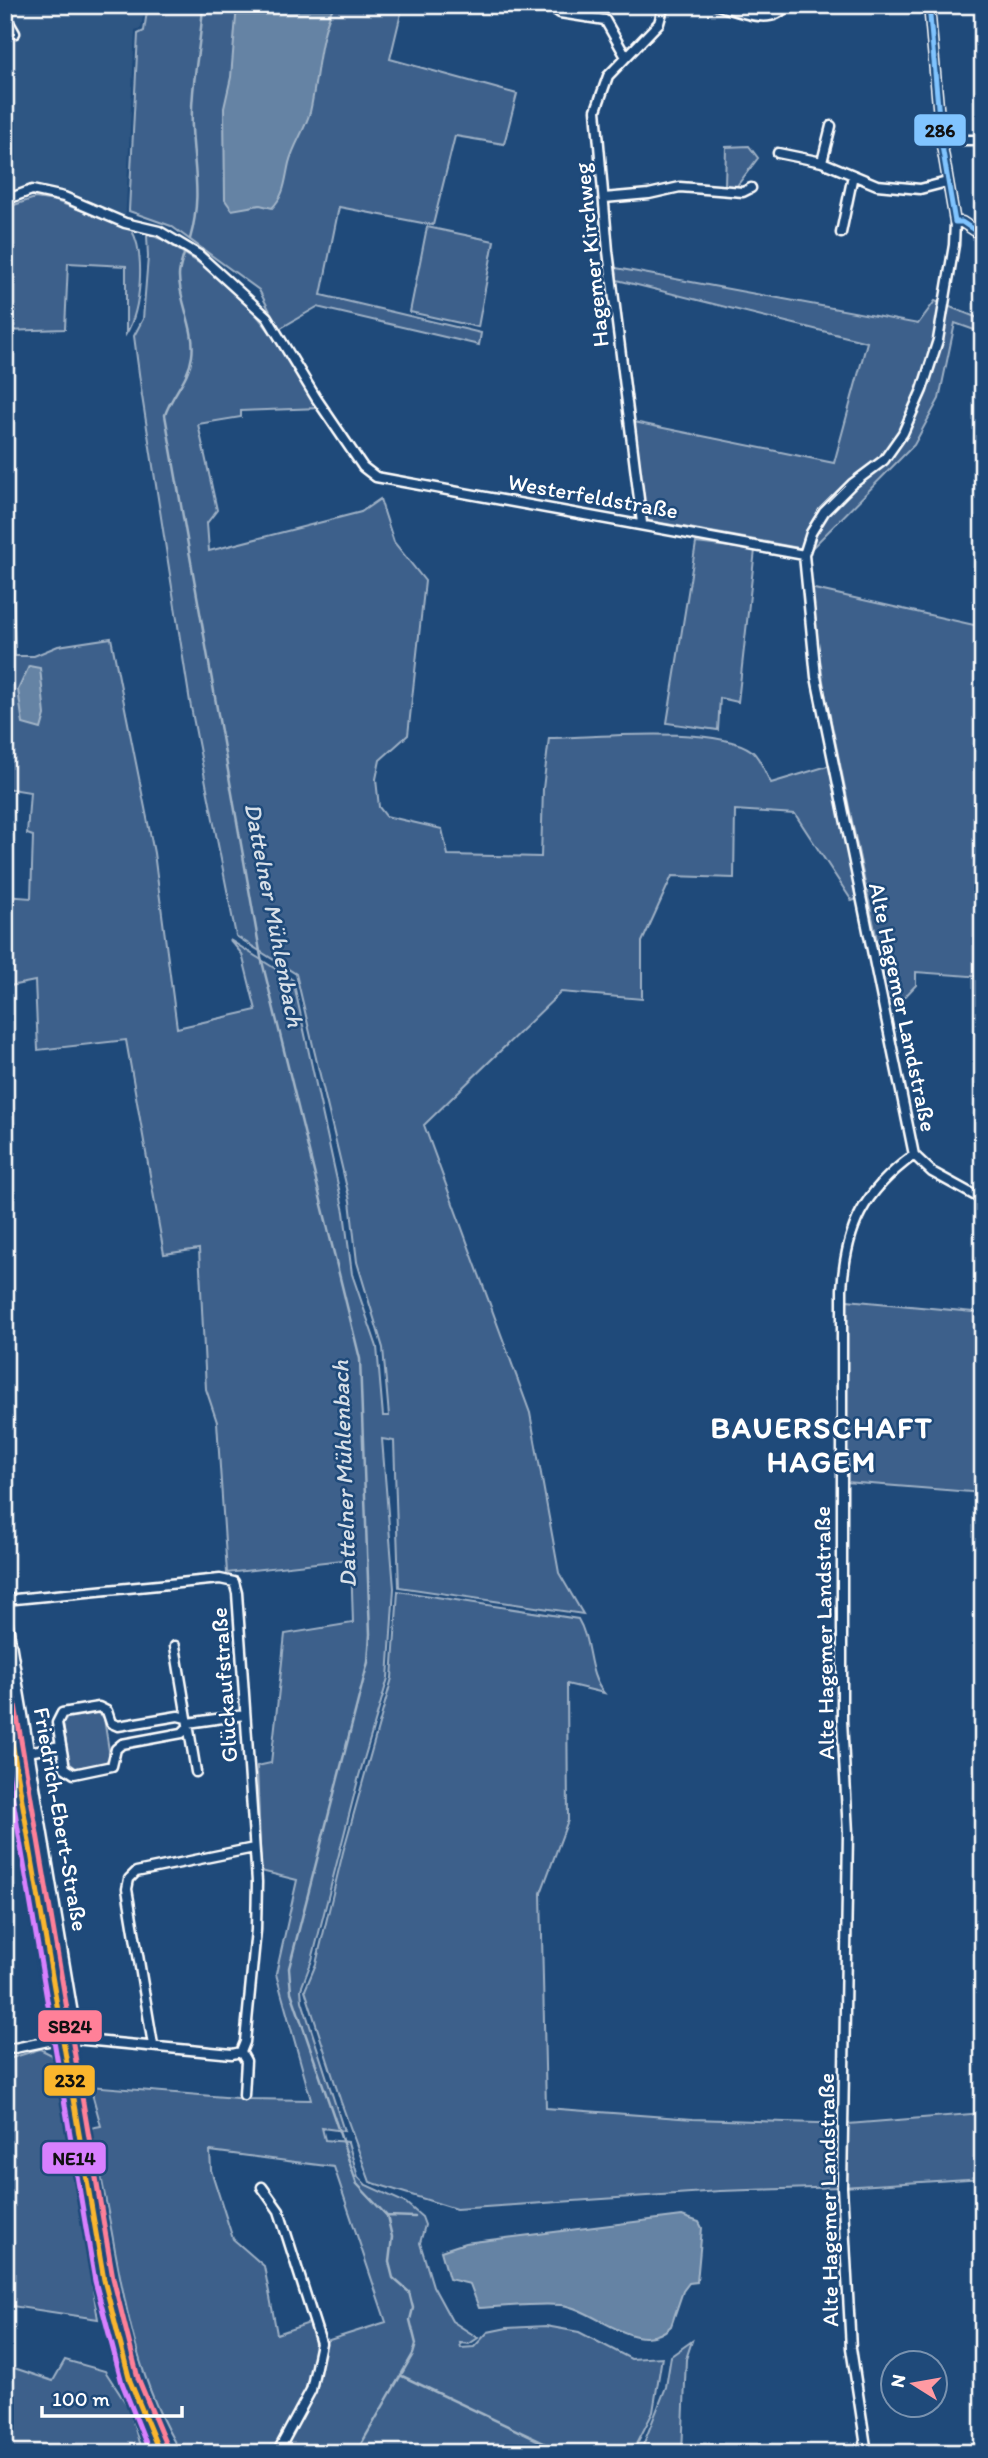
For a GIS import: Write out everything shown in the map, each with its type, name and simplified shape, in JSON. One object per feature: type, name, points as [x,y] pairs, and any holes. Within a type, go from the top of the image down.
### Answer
[{"type":"main road","name":"Friedrich-Ebert-Straße","points":[[5,1700],[104,2280],[119,2344],[150,2433],[160,2453]]},
{"type":"street","points":[[7,5],[7,19],[15,33]]},
{"type":"street","points":[[549,5],[560,13],[605,20],[626,57]]},
{"type":"street","name":"Hagemer Kirchweg","points":[[642,523],[596,110],[608,76],[659,23],[664,5]]},
{"type":"street","points":[[716,5],[772,18],[782,13],[786,5]]},
{"type":"street","points":[[804,555],[811,533],[824,512],[852,484],[884,460],[903,433],[922,390],[938,340],[952,259],[955,222],[941,140],[929,5]]},
{"type":"street","points":[[822,162],[831,126]]},
{"type":"street","points":[[941,140],[983,139]]},
{"type":"street","points":[[778,153],[822,162],[877,185],[920,188],[947,182]]},
{"type":"street","points":[[841,233],[853,175]]},
{"type":"street","points":[[604,198],[649,194],[680,187],[743,192],[751,188]]},
{"type":"street","name":"Westerfeldstraße","points":[[5,200],[32,190],[64,197],[125,223],[159,231],[199,255],[267,317],[322,408],[363,467],[376,477],[642,523],[804,555]]},
{"type":"street","points":[[955,222],[962,222],[983,236]]},
{"type":"street","name":"Alte Hagemer Landstraße","points":[[804,555],[816,677],[915,1155],[877,1186],[853,1222],[844,1256],[842,1289],[842,1720],[848,1833],[842,2188],[851,2348],[867,2453]]},
{"type":"street","points":[[915,1155],[932,1172],[983,1199]]},
{"type":"street","name":"Glückaufstraße","points":[[5,1600],[220,1579],[234,1582],[254,1848],[256,1930],[245,2042],[241,2052],[246,2061],[244,2095]]},
{"type":"street","name":"Friedrich-Ebert-Straße","points":[[5,1606],[77,2038]]},
{"type":"street","points":[[175,1646],[196,1772]]},
{"type":"street","points":[[187,1723],[182,1733],[122,1744],[116,1749],[112,1766],[74,1774],[65,1768],[57,1723],[62,1713],[102,1708],[111,1723],[118,1726],[178,1716],[187,1723],[244,1715]]},
{"type":"street","points":[[28,1752],[60,1746]]},
{"type":"street","points":[[153,2045],[127,1889],[129,1879],[136,1871],[254,1848]]},
{"type":"street","points":[[5,2050],[63,2038],[77,2038],[232,2054],[241,2052]]},
{"type":"street","points":[[262,2187],[279,2211],[321,2336],[320,2357],[311,2390],[282,2451]]},
{"type":"shaded area","points":[[5,5],[145,5],[141,28],[135,30],[125,223],[32,185],[5,195]]},
{"type":"shaded area","points":[[148,5],[403,5],[390,59],[517,94],[504,144],[455,136],[433,225],[339,207],[321,295],[481,333],[479,345],[317,307],[279,329],[259,290],[171,226],[129,211],[138,34],[144,31]]},
{"type":"shaded area","points":[[237,5],[334,5],[321,45],[310,112],[291,157],[282,193],[272,208],[260,205],[232,210],[225,200],[224,108],[231,77]]},
{"type":"shaded area","points":[[749,146],[758,158],[736,187],[725,186],[726,147]]},
{"type":"shaded area","points":[[35,198],[56,201],[131,229],[139,253],[140,282],[135,311],[126,334],[126,266],[68,263],[65,329],[5,331],[5,208]]},
{"type":"shaded area","points":[[427,227],[494,241],[478,327],[410,312]]},
{"type":"shaded area","points":[[147,235],[167,242],[229,286],[277,342],[319,408],[241,411],[241,417],[198,424],[217,510],[207,523],[209,551],[361,512],[380,499],[394,542],[425,581],[408,735],[380,760],[376,779],[379,807],[386,816],[442,829],[448,855],[541,857],[543,789],[549,738],[655,734],[712,738],[735,743],[752,751],[771,783],[831,765],[857,899],[852,901],[795,814],[735,810],[734,878],[672,876],[642,942],[642,999],[561,992],[424,1125],[530,1413],[559,1573],[583,1614],[399,1587],[394,1441],[382,1439],[394,1588],[388,1678],[359,1776],[312,1960],[301,1989],[302,2001],[344,2131],[322,2128],[325,2140],[348,2142],[358,2177],[366,2185],[406,2203],[422,2217],[425,2225],[420,2243],[433,2286],[452,2321],[478,2338],[469,2344],[460,2343],[461,2348],[474,2347],[488,2332],[546,2326],[579,2332],[631,2359],[662,2357],[653,2412],[632,2453],[294,2453],[285,2447],[315,2383],[323,2342],[386,2322],[334,2167],[210,2151],[211,2170],[233,2239],[264,2266],[277,2334],[312,2322],[315,2356],[312,2372],[307,2388],[277,2448],[271,2446],[274,2453],[181,2453],[145,2376],[124,2295],[90,2128],[101,2126],[90,2086],[249,2099],[311,2100],[276,1974],[297,1880],[261,1871],[257,1766],[271,1763],[285,1634],[353,1623],[351,1559],[227,1573],[217,1422],[206,1389],[199,1249],[164,1254],[126,1040],[38,1050],[35,981],[5,987],[5,896],[31,898],[33,836],[27,834],[30,792],[5,788],[5,657],[9,657],[5,567],[5,348],[15,656],[34,656],[58,646],[111,638],[154,853],[177,1028],[256,1010],[242,954],[230,940],[293,980],[344,1212],[352,1274],[377,1347],[383,1416],[389,1416],[383,1348],[357,1262],[350,1201],[296,974],[236,936],[190,702],[134,336],[143,319]]},
{"type":"shaded area","points":[[616,268],[918,324],[935,301],[983,320],[983,333],[955,323],[939,399],[914,445],[810,550],[645,520],[634,422],[834,463],[867,342],[617,280]]},
{"type":"shaded area","points":[[696,543],[755,550],[738,702],[720,698],[718,730],[667,723]]},
{"type":"shaded area","points":[[810,588],[983,627],[983,977],[916,972],[916,985],[900,1002],[885,999],[882,964],[824,688]]},
{"type":"shaded area","points":[[29,666],[40,668],[45,715],[41,729],[23,724],[18,690]]},
{"type":"shaded area","points":[[847,1300],[983,1313],[983,1493],[846,1482]]},
{"type":"shaded area","points":[[398,1591],[578,1619],[586,1638],[595,1677],[604,1693],[567,1684],[568,1820],[541,1893],[546,2108],[693,2119],[848,2124],[983,2113],[983,2178],[720,2191],[456,2209],[370,2182],[305,1990],[316,1964],[343,1852],[392,1678]]},
{"type":"shaded area","points":[[97,1713],[104,1718],[110,1757],[105,1763],[76,1768],[69,1763],[63,1724],[67,1718]]},
{"type":"shaded area","points":[[40,2049],[52,2055],[55,2064],[98,2319],[5,2305],[5,2060]]},
{"type":"shaded area","points":[[682,2216],[699,2222],[702,2228],[697,2282],[689,2283],[683,2291],[671,2326],[658,2335],[645,2337],[631,2335],[574,2308],[561,2305],[479,2308],[470,2284],[449,2279],[441,2251],[465,2243]]},
{"type":"shaded area","points":[[692,2341],[686,2359],[682,2453],[640,2453],[666,2387],[671,2356]]},
{"type":"shaded area","points":[[65,2360],[105,2371],[129,2408],[142,2453],[5,2453],[5,2365],[53,2381]]},
{"type":"waterway","name":"Dattelner Mühlenbach","points":[[190,239],[196,210],[193,97],[203,5]]},
{"type":"waterway","name":"Dattelner Mühlenbach","points":[[184,254],[179,276],[192,336],[192,356],[188,372],[165,415],[261,957],[360,1359],[370,1634],[368,1662],[289,1968],[291,1992],[357,2184],[387,2216],[392,2237],[389,2262],[393,2278],[409,2292],[413,2308],[410,2320],[416,2344],[413,2354],[356,2453]]},
{"type":"waterway","points":[[387,2216],[415,2217]]},
{"type":"waterway","points":[[402,2376],[565,2453]]},
{"type":"transit line","name":"286","points":[[929,5],[941,140],[955,222],[962,222],[983,236]]},
{"type":"transit line","name":"SB24","points":[[14,1699],[113,2278],[138,2378],[168,2450]]},
{"type":"transit line","name":"232","points":[[5,1701],[104,2280],[130,2381],[160,2453]]},
{"type":"transit line","name":"NE14","points":[[5,1753],[95,2281],[122,2383],[150,2453]]},
{"type":"district","name":"BAUERSCHAFT HAGEM","points":[[822,1445]]}]
